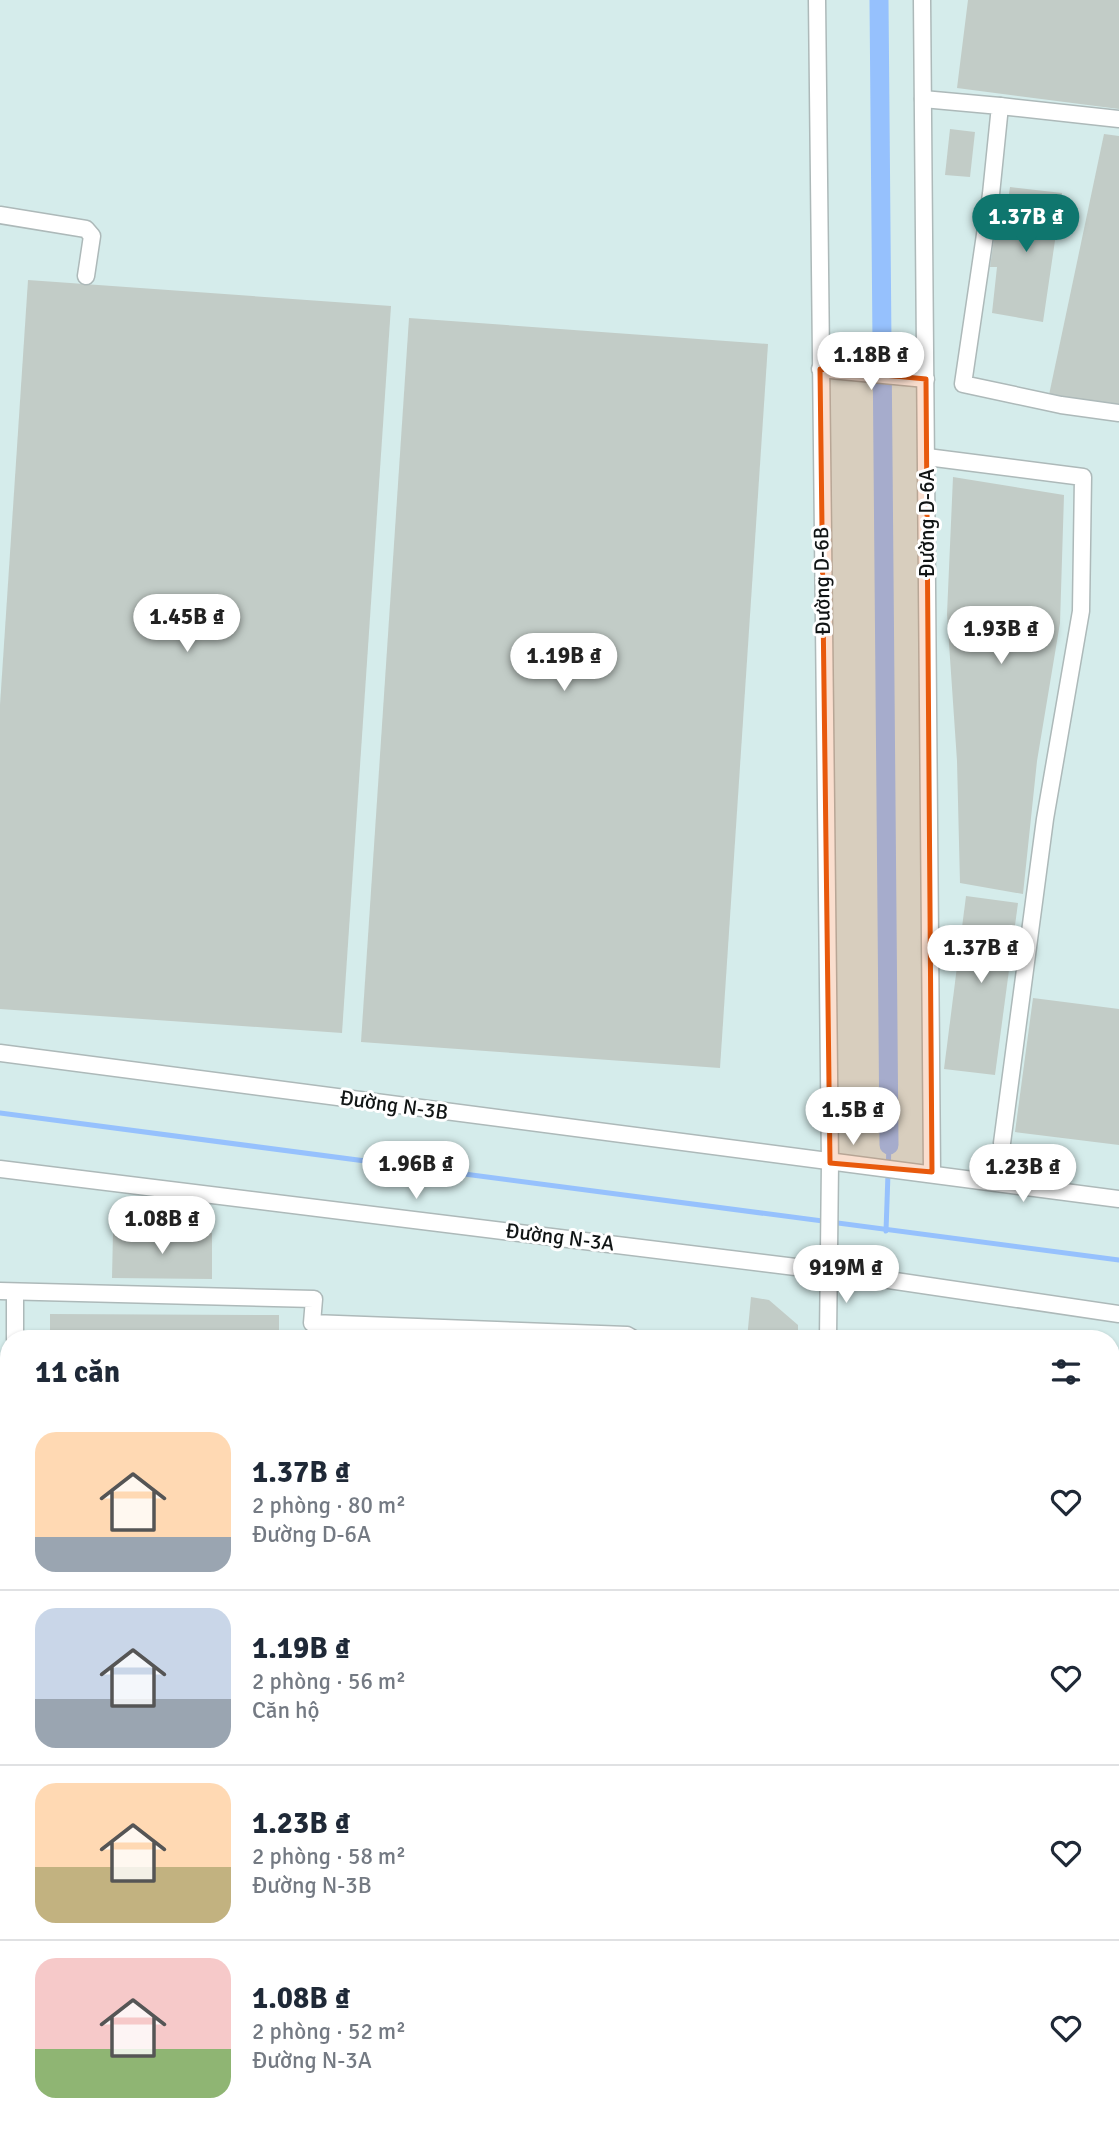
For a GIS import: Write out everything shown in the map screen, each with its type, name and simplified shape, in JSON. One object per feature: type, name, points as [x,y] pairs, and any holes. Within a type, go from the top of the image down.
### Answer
[{"type":"street","name":"Đường D-6B","points":[[817,0],[830,1163],[828,1330]]},
{"type":"street","name":"Đường D-6A","points":[[922,0],[932,1172]]},
{"type":"street","points":[[923,99],[1119,119]]},
{"type":"street","points":[[1000,106],[991,194],[963,384],[1061,405],[1119,413]]},
{"type":"street","points":[[0,215],[86,229],[92,236],[86,276]]},
{"type":"street","points":[[820,369],[926,379]]},
{"type":"street","points":[[927,457],[1083,477],[1081,611],[1045,819],[1002,1143]]},
{"type":"street","name":"Đường N-3B","points":[[0,1053],[830,1163],[932,1172]]},
{"type":"street","name":"Đường N-3A","points":[[0,1169],[828,1271],[1119,1314]]},
{"type":"street","points":[[932,1172],[1119,1199]]},
{"type":"street","points":[[13,1330],[7,1292],[314,1299],[312,1323],[409,1330]]},
{"type":"highlighted area","points":[[820,369],[926,379],[932,1172],[830,1163]]},
{"type":"shaded area","points":[[0,0],[1119,0],[1119,1330],[0,1330]]},
{"type":"building","points":[[968,0],[1119,0],[1119,109],[957,88]]},
{"type":"building","points":[[950,129],[975,132],[970,177],[945,175]]},
{"type":"building","points":[[1104,134],[1119,136],[1119,404],[1049,395]]},
{"type":"building","points":[[1010,187],[1062,193],[1043,322],[992,313],[997,267],[990,267],[994,239],[1002,239]]},
{"type":"building","points":[[28,280],[391,306],[342,1033],[0,1009],[0,705]]},
{"type":"building","points":[[409,318],[768,344],[720,1068],[361,1042]]},
{"type":"building","points":[[953,477],[1064,495],[1060,623],[1037,761],[1023,894],[960,883],[957,761],[947,614]]},
{"type":"building","points":[[966,896],[1018,903],[995,1075],[944,1069]]},
{"type":"building","points":[[1033,998],[1119,1009],[1119,1145],[1015,1132]]},
{"type":"building","points":[[113,1232],[212,1233],[212,1279],[112,1278]]},
{"type":"building","points":[[751,1297],[769,1300],[798,1325],[798,1330],[748,1330]]},
{"type":"building","points":[[50,1314],[279,1315],[279,1330],[50,1330]]},
{"type":"waterway","points":[[879,0],[889,1145]]},
{"type":"waterway","points":[[0,1113],[1119,1260]]},
{"type":"waterway","points":[[886,1231],[889,1145]]}]
